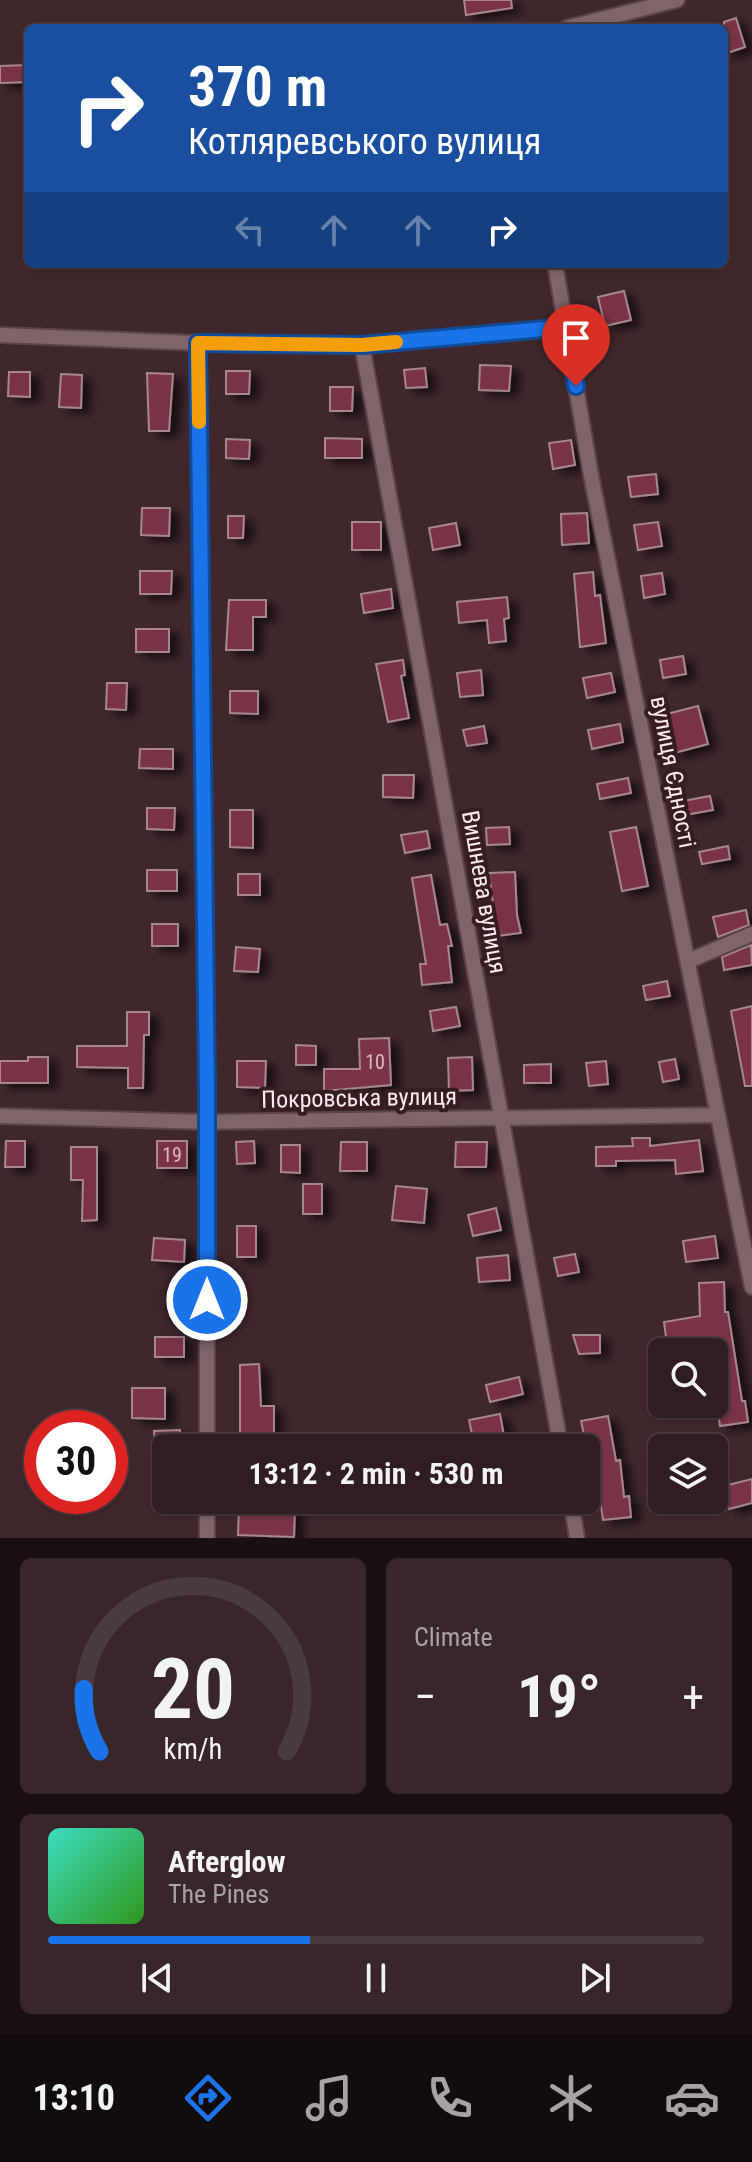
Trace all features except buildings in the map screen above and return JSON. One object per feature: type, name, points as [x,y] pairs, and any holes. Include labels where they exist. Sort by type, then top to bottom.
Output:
[{"type":"street","points":[[582,24],[677,0]]},
{"type":"street","name":"вулиця Єдності","points":[[556,268],[591,475],[752,1287]]},
{"type":"street","points":[[0,335],[198,343],[362,345],[567,327]]},
{"type":"street","points":[[198,343],[207,1122],[207,1434]]},
{"type":"street","name":"Вишнева вулиця","points":[[362,345],[559,1434]]},
{"type":"street","points":[[688,961],[752,934]]},
{"type":"street","name":"Покровська вулиця","points":[[0,1116],[207,1122],[718,1115]]},
{"type":"street","points":[[207,1514],[207,1538]]},
{"type":"street","points":[[573,1514],[577,1538]]},
{"type":"slow traffic","points":[[199,422],[198,343],[362,345],[396,342]]},
{"type":"route","points":[[207,1300],[198,343],[362,345],[567,327],[576,386]]}]
